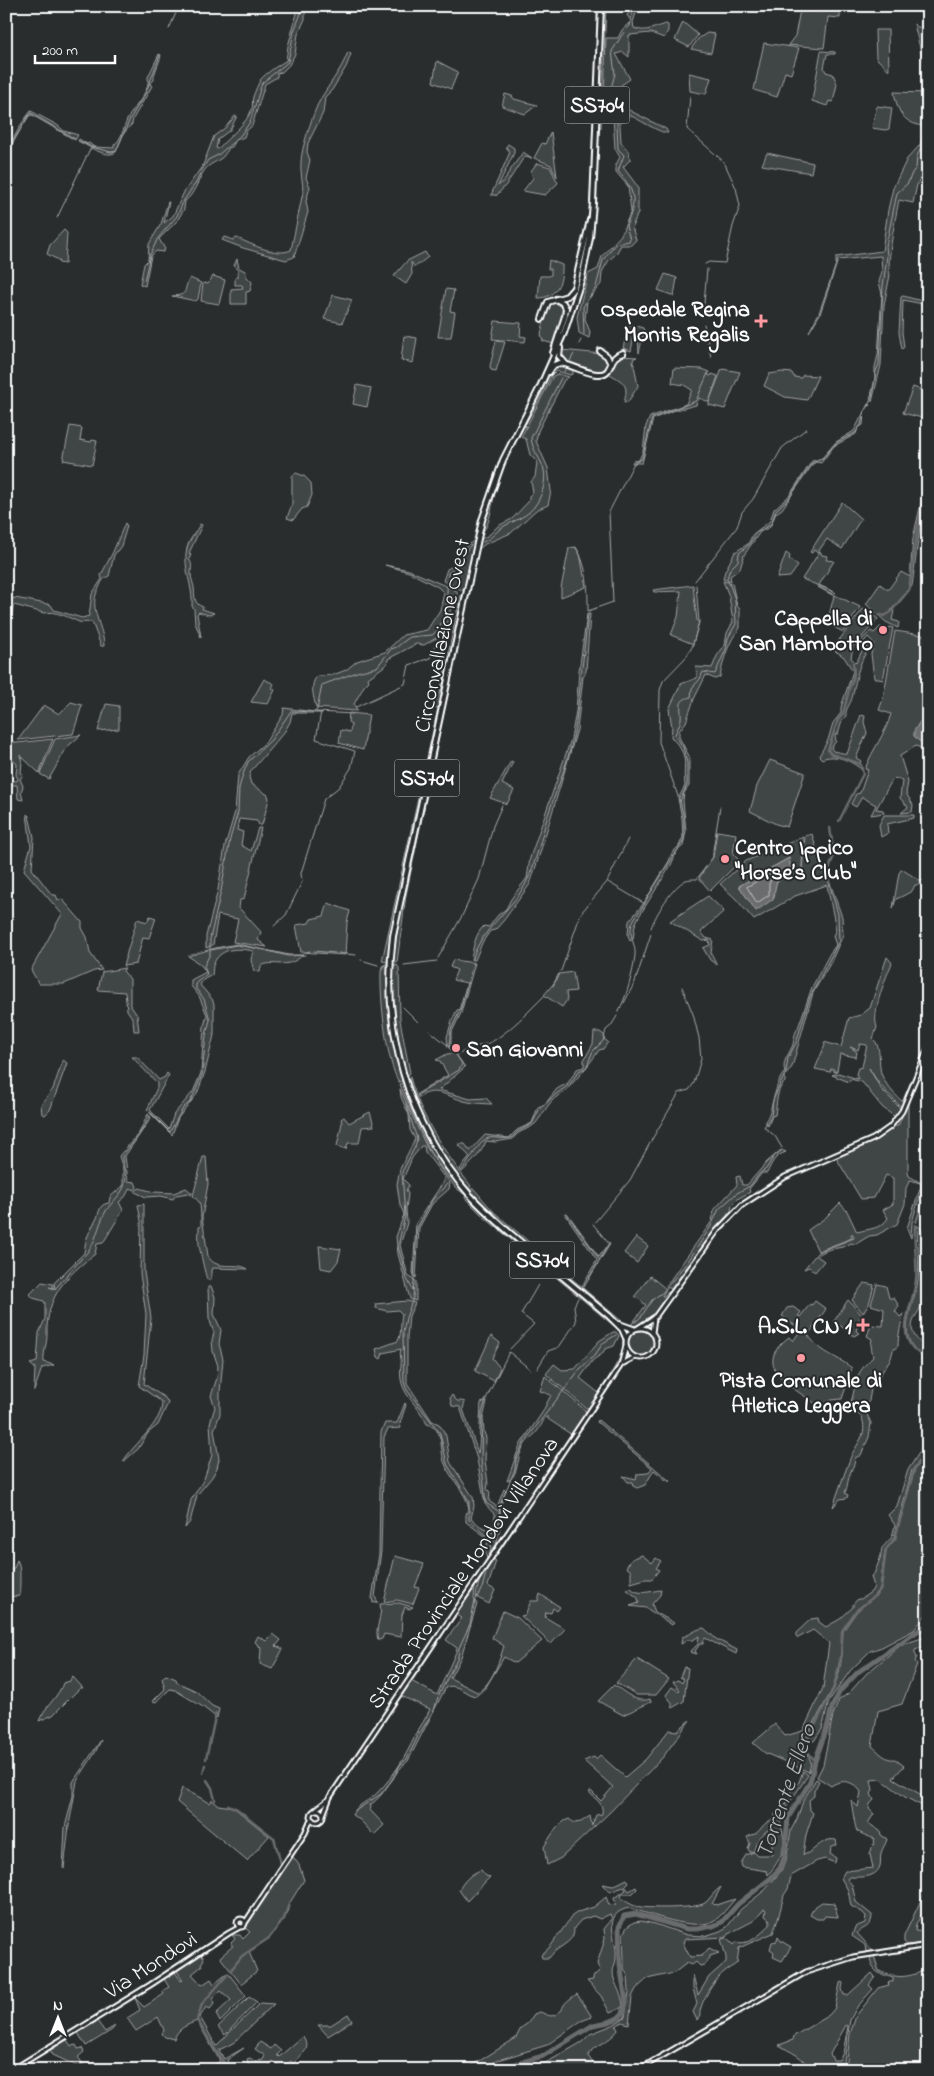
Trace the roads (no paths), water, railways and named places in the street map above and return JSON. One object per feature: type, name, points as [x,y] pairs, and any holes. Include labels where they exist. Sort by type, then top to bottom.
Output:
[{"type":"highway","name":"Circonvallazione Ovest","points":[[601,6],[593,203],[590,238],[582,278],[566,328],[549,368],[492,486],[468,585],[398,913],[390,972],[391,1015],[405,1082],[426,1132],[447,1165],[464,1188],[490,1216],[615,1322]]},
{"type":"highway","points":[[542,319],[546,305],[552,300],[567,296],[574,288],[593,203]]},
{"type":"highway","points":[[549,368],[566,310],[562,302],[552,300]]},
{"type":"highway","points":[[566,328],[558,355],[560,360],[567,364],[599,375],[606,372],[610,364],[611,352]]},
{"type":"highway","points":[[600,351],[611,357],[622,353]]},
{"type":"highway","points":[[539,389],[554,365],[560,363],[567,364]]},
{"type":"highway","name":"SS704","points":[[615,1322],[636,1329]]},
{"type":"highway","name":"SS704","points":[[615,1322],[626,1338]]},
{"type":"main road","points":[[636,1329],[646,1328],[652,1334],[656,1343],[653,1352],[643,1358],[635,1357],[630,1353],[626,1346],[626,1338],[636,1329],[655,1316],[717,1231],[734,1211],[749,1199],[785,1177],[873,1139],[890,1127],[902,1111],[928,1048]]},
{"type":"main road","points":[[652,1334],[655,1316]]},
{"type":"main road","name":"Strada Provinciale Mondovì Villanova","points":[[323,1815],[330,1797],[621,1365],[626,1346]]},
{"type":"main road","name":"Strada Provinciale Mondovì Villanova","points":[[621,1365],[635,1357]]},
{"type":"main road","name":"Strada Provinciale Mondovì Villanova","points":[[315,1810],[330,1797]]},
{"type":"main road","points":[[240,1927],[237,1923],[239,1920],[244,1921],[251,1912],[306,1833],[311,1814],[315,1810],[320,1811],[323,1815],[322,1820],[306,1833]]},
{"type":"main road","points":[[311,1819],[318,1823]]},
{"type":"main road","name":"Via Mondovì","points":[[12,2070],[150,1985],[229,1933],[244,1926],[244,1921]]},
{"type":"main road","name":"Via Mondovì","points":[[229,1933],[237,1923]]},
{"type":"main road","points":[[638,2070],[783,1984],[811,1970],[853,1957],[928,1946]]},
{"type":"water","points":[[928,709],[928,743],[920,742],[914,736],[914,731]]},
{"type":"water","points":[[789,858],[791,868],[777,880],[773,899],[756,911],[739,886]]},
{"type":"waterway","points":[[169,29],[179,6]]},
{"type":"waterway","points":[[144,281],[150,255],[158,238],[177,216],[184,200],[208,160],[218,155],[240,136],[250,122],[262,83],[288,62],[294,31],[304,6]]},
{"type":"waterway","points":[[584,334],[583,307],[596,287],[603,260],[615,244],[629,241],[630,239],[626,226],[632,210],[633,197],[624,178],[618,171],[624,155],[618,149],[617,123],[609,95],[615,74],[612,51],[622,34],[630,26],[635,6]]},
{"type":"waterway","points":[[690,6],[690,12]]},
{"type":"waterway","points":[[57,218],[92,147],[111,152],[116,151],[130,119],[146,92],[160,55]]},
{"type":"waterway","points":[[690,96],[687,129],[724,162],[736,188],[740,206],[733,226],[725,263],[709,262],[705,264]]},
{"type":"waterway","points":[[6,143],[13,141],[31,113],[75,139]]},
{"type":"waterway","points":[[618,1012],[627,992],[634,961],[632,924],[684,840],[684,819],[680,801],[687,785],[687,763],[683,747],[675,735],[681,719],[682,702],[686,698],[691,697],[692,688],[703,672],[715,674],[726,649],[728,638],[736,624],[735,599],[727,578],[730,569],[738,561],[739,553],[749,545],[756,533],[771,524],[776,510],[789,498],[812,463],[822,459],[836,443],[855,433],[861,425],[864,412],[872,398],[876,371],[879,364],[883,286],[887,256],[886,246],[897,193],[908,183],[916,168],[917,156],[928,135]]},
{"type":"waterway","points":[[79,141],[92,147]]},
{"type":"waterway","points":[[703,315],[707,269]]},
{"type":"waterway","points":[[704,324],[711,357]]},
{"type":"waterway","points":[[579,344],[581,340]]},
{"type":"waterway","points":[[570,361],[574,354]]},
{"type":"waterway","points":[[564,372],[566,368]]},
{"type":"waterway","points":[[576,547],[585,570],[588,611],[613,602],[609,512],[634,463],[642,459],[652,418],[696,401],[708,373]]},
{"type":"waterway","points":[[483,542],[491,538],[501,528],[528,513],[533,509],[540,497],[545,477],[544,470],[533,448],[531,438],[561,378]]},
{"type":"waterway","points":[[695,581],[737,527],[742,512],[753,499],[782,448],[806,429]]},
{"type":"waterway","points":[[881,615],[884,616],[890,613],[909,590],[924,494],[928,450]]},
{"type":"waterway","points":[[151,1113],[170,1132],[183,1108],[190,1102],[202,1075],[206,1035],[210,1020],[204,999],[196,989],[196,985],[207,974],[204,966],[210,954],[210,939],[230,839],[238,812],[239,788],[248,762],[271,740],[291,711],[314,712],[317,710],[322,685],[377,667],[391,649],[397,647],[410,637],[432,635],[437,631],[446,611],[448,573],[462,562],[465,552],[471,545]]},
{"type":"waterway","points":[[680,802],[659,742],[660,690],[663,681],[686,657],[692,647],[699,622],[696,585]]},
{"type":"waterway","points":[[6,589],[7,597],[11,602],[6,621]]},
{"type":"waterway","points":[[576,722],[588,615]]},
{"type":"waterway","points":[[356,707],[405,684],[409,665],[430,658],[437,640]]},
{"type":"waterway","points":[[839,821],[863,774],[861,765],[831,754],[828,750],[838,720],[843,714],[853,681],[853,663]]},
{"type":"waterway","points":[[317,712],[353,714]]},
{"type":"waterway","points":[[274,926],[286,915],[302,882],[301,873],[324,799],[339,787],[351,768],[355,751],[316,739],[321,712]]},
{"type":"waterway","points":[[473,959],[481,940],[519,894],[529,877],[568,758],[576,723]]},
{"type":"waterway","points":[[438,958],[462,916],[479,879],[493,826],[502,805]]},
{"type":"waterway","points":[[713,850],[720,807]]},
{"type":"waterway","points":[[829,883],[828,872],[834,855],[830,828]]},
{"type":"waterway","points":[[561,971],[581,913],[607,882],[628,839]]},
{"type":"waterway","points":[[651,928],[675,888],[686,880],[697,879],[713,857],[713,852]]},
{"type":"waterway","points":[[608,882],[645,904]]},
{"type":"waterway","points":[[782,1148],[775,1136],[764,1127],[771,1116],[773,1100],[786,1072],[788,1058],[796,1043],[810,997],[839,941],[838,914],[829,883]]},
{"type":"waterway","points":[[624,1003],[635,982],[651,934]]},
{"type":"waterway","points":[[211,950],[237,945],[265,950]]},
{"type":"waterway","points":[[268,951],[288,956],[305,955]]},
{"type":"waterway","points":[[306,952],[310,951]]},
{"type":"waterway","points":[[314,951],[335,953]]},
{"type":"waterway","points":[[338,953],[356,955]]},
{"type":"waterway","points":[[361,960],[378,965]]},
{"type":"waterway","points":[[404,965],[437,961]]},
{"type":"waterway","points":[[453,1051],[449,1045],[451,1030],[461,1008],[473,963]]},
{"type":"waterway","points":[[383,970],[385,965],[397,965]]},
{"type":"waterway","points":[[553,986],[559,974]]},
{"type":"waterway","points":[[651,1141],[679,1093],[689,1090],[694,1083],[701,1059],[699,1038],[693,1014],[682,987]]},
{"type":"waterway","points":[[460,1054],[467,1049],[493,1041],[520,1020],[544,996]]},
{"type":"waterway","points":[[403,1007],[418,1022]]},
{"type":"waterway","points":[[462,1170],[485,1140],[489,1138],[513,1137],[517,1132],[532,1124],[539,1110],[570,1084],[579,1071],[586,1068],[593,1051],[603,1041],[606,1030],[617,1016]]},
{"type":"waterway","points":[[430,1031],[450,1047]]},
{"type":"waterway","points":[[419,1094],[459,1070],[462,1064],[455,1053]]},
{"type":"waterway","points":[[406,1103],[417,1139],[402,1172],[405,1216],[398,1246],[407,1279],[413,1290]]},
{"type":"waterway","points":[[84,1256],[92,1246],[106,1211],[124,1187],[125,1176],[122,1156],[139,1135],[150,1116]]},
{"type":"waterway","points":[[595,1222],[630,1180],[650,1143]]},
{"type":"waterway","points":[[635,1322],[641,1317],[652,1300],[663,1292],[689,1260],[711,1226],[719,1209],[737,1193],[750,1186],[760,1173],[766,1169],[774,1156],[781,1151]]},
{"type":"waterway","points":[[447,1184],[433,1199],[417,1228],[413,1298],[403,1332],[404,1382],[407,1390],[440,1433],[447,1464],[469,1501],[469,1520],[492,1540],[490,1556]]},
{"type":"waterway","points":[[916,1222],[928,1186]]},
{"type":"waterway","points":[[567,1214],[599,1259]]},
{"type":"waterway","points":[[584,1286],[609,1244],[593,1224]]},
{"type":"waterway","points":[[915,1225],[916,1280],[908,1313],[906,1334],[909,1343],[916,1351],[928,1359]]},
{"type":"waterway","points":[[55,1289],[82,1258]]},
{"type":"waterway","points":[[510,1349],[534,1324],[521,1314],[538,1285]]},
{"type":"waterway","points":[[537,1369],[548,1351],[559,1347],[576,1322],[574,1306],[578,1298]]},
{"type":"waterway","points":[[493,1543],[497,1535],[500,1505],[515,1469],[516,1459],[525,1441],[580,1369],[595,1355],[603,1343],[616,1335]]},
{"type":"waterway","points":[[498,1511],[486,1503],[481,1460],[482,1413],[486,1399],[509,1352],[531,1370]]},
{"type":"waterway","points":[[901,1517],[914,1469],[928,1452]]},
{"type":"waterway","points":[[815,1761],[808,1752],[806,1743],[834,1688],[841,1657],[842,1631],[856,1611],[877,1594],[881,1588],[886,1549],[895,1539],[900,1519]]},
{"type":"waterway","points":[[439,1695],[458,1657],[459,1648],[470,1624],[475,1601],[482,1588],[489,1562]]},
{"type":"waterway","name":"Torrente Ellero","points":[[495,2070],[543,2056],[593,2025],[609,2022],[618,2018],[623,2013],[626,2002],[620,1964],[619,1927],[624,1916],[636,1914],[687,1929],[713,1926],[722,1922],[738,1904],[771,1878],[780,1868],[784,1858],[788,1818],[810,1782],[832,1707],[840,1691],[858,1672],[928,1624]]},
{"type":"waterway","points":[[355,1811],[381,1794],[393,1779],[400,1765],[407,1759],[434,1710],[438,1697]]},
{"type":"waterway","points":[[206,1759],[216,1713]]},
{"type":"waterway","points":[[203,1773],[205,1765]]},
{"type":"waterway","points":[[207,1780],[212,1788],[215,1800]]},
{"type":"waterway","points":[[228,1805],[237,1809],[274,1838],[281,1864]]},
{"type":"waterway","points":[[231,1970],[242,1956],[269,1938],[284,1919],[289,1904]]},
{"type":"waterway","points":[[223,2067],[223,2062],[197,2020],[202,2004],[228,1974]]},
{"type":"place","name":"Ospedale Regina Montis Regalis","points":[[761,321]]},
{"type":"place","name":"Cappella di San Mambotto","points":[[883,630]]},
{"type":"place","name":"Centro Ippico \"Horse’s Club\"","points":[[725,859]]},
{"type":"place","name":"San Giovanni","points":[[456,1048]]},
{"type":"place","name":"A.S.L. CN 1","points":[[863,1325]]},
{"type":"place","name":"Pista Comunale di Atletica Leggera","points":[[801,1358]]}]
